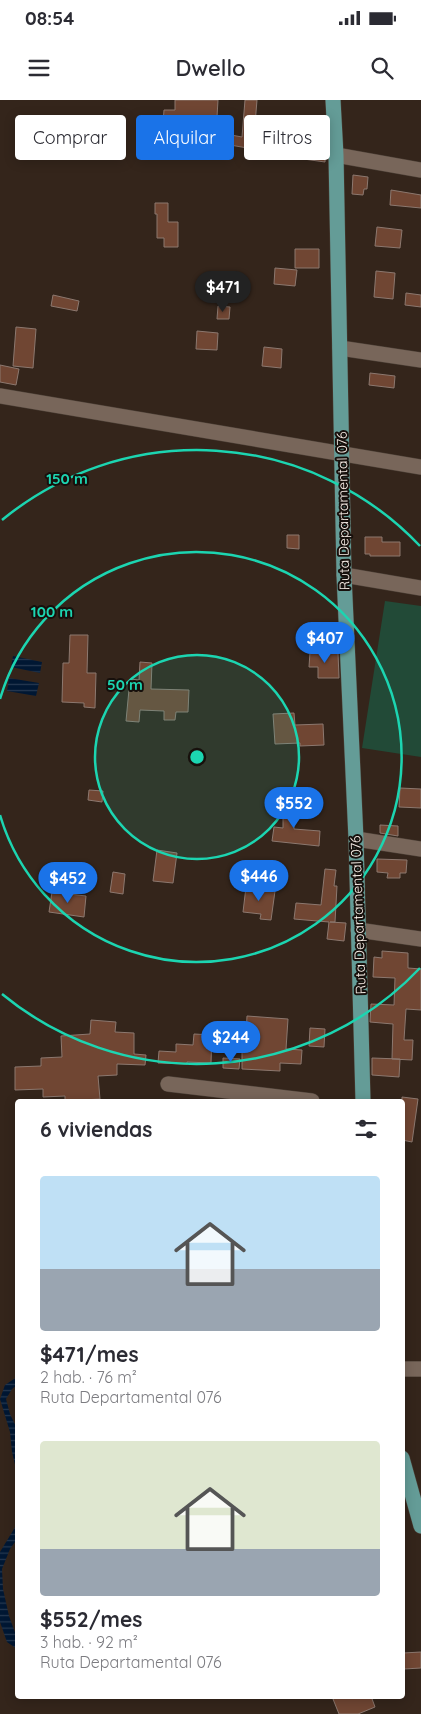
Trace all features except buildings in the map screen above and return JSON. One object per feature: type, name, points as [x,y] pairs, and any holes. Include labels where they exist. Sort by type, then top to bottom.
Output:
[{"type":"main road","name":"Ruta Departamental 076","points":[[333,100],[336,155],[344,575],[356,839],[363,1099]]},
{"type":"main road","points":[[405,1469],[421,1526]]},
{"type":"street","points":[[336,155],[421,170]]},
{"type":"street","points":[[340,348],[421,360]]},
{"type":"street","points":[[0,396],[421,467]]},
{"type":"street","points":[[344,575],[421,588]]},
{"type":"street","points":[[356,839],[421,849]]},
{"type":"street","points":[[358,930],[421,939]]},
{"type":"street","points":[[168,1084],[295,1099]]},
{"type":"street","points":[[405,1369],[421,1369]]},
{"type":"green space","points":[[385,601],[421,606],[421,757],[362,748]]},
{"type":"water","points":[[13,656],[42,662],[40,673],[11,667]]},
{"type":"water","points":[[9,678],[39,683],[36,696],[7,691]]},
{"type":"water","points":[[15,1378],[15,1387],[6,1399],[15,1425],[15,1465],[10,1432],[0,1399],[5,1385]]},
{"type":"water","points":[[15,1527],[15,1542],[2,1569],[3,1589],[15,1632],[15,1648],[7,1642],[0,1622],[0,1552]]}]
